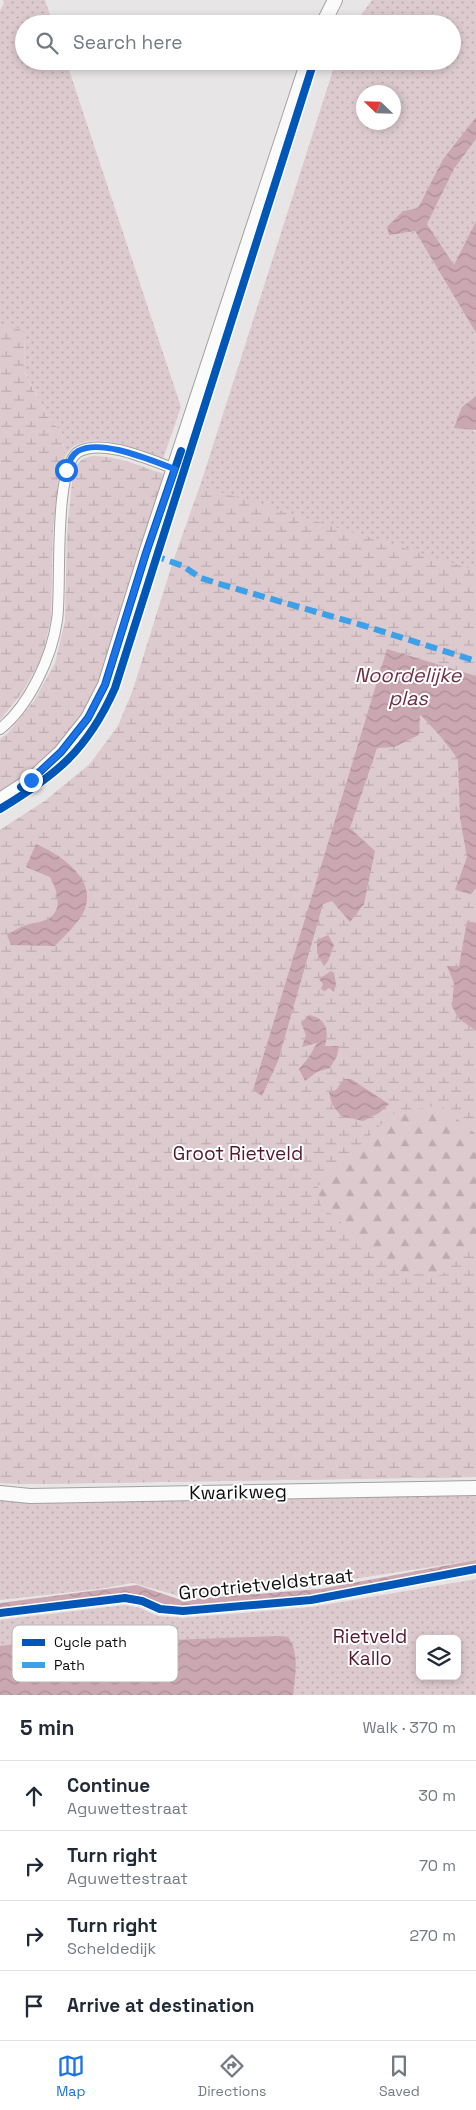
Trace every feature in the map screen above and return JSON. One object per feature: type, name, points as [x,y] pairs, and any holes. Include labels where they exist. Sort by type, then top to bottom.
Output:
[{"type":"street","points":[[328,15],[335,0]]},
{"type":"street","points":[[0,800],[31,780],[61,752],[92,710],[105,685],[146,553],[305,70]]},
{"type":"street","points":[[0,729],[28,697],[48,660],[57,620],[59,532],[64,483],[70,459],[79,451],[105,448],[175,469]]},
{"type":"street","name":"Kwarikweg","points":[[0,1493],[30,1496],[476,1488]]},
{"type":"green space","points":[[3,0],[45,0],[50,15],[15,15],[15,70],[69,70],[181,407],[163,459],[131,447],[97,440],[76,445],[65,456],[62,433],[48,417],[24,371],[25,334],[0,324],[0,11],[4,3]]},
{"type":"green space","name":"Groot Rietveld","points":[[372,0],[476,0],[476,117],[443,159],[418,208],[403,211],[476,333],[476,396],[462,407],[474,432],[476,430],[476,1477],[0,1483],[0,830],[45,801],[90,764],[118,726],[133,690],[173,562],[200,486],[333,70],[461,70],[461,15],[361,15]]},
{"type":"green space","points":[[476,139],[476,221],[454,266],[427,224],[454,169]]},
{"type":"green space","points":[[0,324],[13,324],[25,334],[24,372],[48,417],[62,433],[65,456],[58,482],[53,531],[51,619],[42,658],[22,693],[0,720]]},
{"type":"green space","points":[[93,456],[122,460],[167,475],[100,683],[80,717],[58,745],[32,770],[0,793],[0,739],[8,733],[34,701],[55,663],[65,621],[67,532],[73,472],[81,461]]},
{"type":"green space","name":"Groot Rietveld","points":[[200,486],[476,570],[476,676],[387,649],[263,1096],[278,1061],[323,904],[332,901],[350,828],[378,748],[394,747],[420,713],[458,759],[460,818],[467,857],[456,890],[471,894],[476,888],[476,923],[467,921],[458,966],[447,966],[454,983],[452,1006],[458,1018],[476,1031],[476,1134],[439,1105],[392,1114],[318,1186],[320,1204],[398,1273],[442,1275],[473,1241],[476,1241],[476,1477],[0,1483],[0,830],[45,801],[90,764],[118,726],[133,690],[173,562]],"holes":[[[56,852],[67,863],[55,946],[11,945],[21,926],[42,920],[55,912],[58,906],[58,899],[56,889],[50,877]],[[317,953],[331,953],[324,966]],[[334,977],[336,984],[334,992],[329,988],[321,988],[322,981]],[[306,1035],[325,1046],[338,1047],[330,1068],[317,1072],[305,1081],[299,1069],[309,1057],[317,1042],[302,1047]],[[351,1079],[389,1104],[363,1121],[341,1116],[329,1092],[336,1090]]]},
{"type":"green space","points":[[439,1104],[476,1134],[476,1241],[442,1275],[398,1273],[320,1204],[318,1186],[392,1114]]},
{"type":"green space","points":[[476,1493],[476,1560],[340,1581],[179,1596],[133,1583],[99,1589],[0,1600],[0,1499]]},
{"type":"green space","name":"Rietveld Kallo","points":[[476,1579],[476,1695],[0,1695],[0,1620],[125,1605],[140,1608],[158,1616],[183,1618],[312,1607]]},
{"type":"water","points":[[476,117],[476,139],[454,169],[427,224],[454,265],[476,221],[476,333],[415,231],[389,235],[387,227],[403,211],[418,208],[443,159]]},
{"type":"water","points":[[476,396],[476,430],[454,428],[462,407]]},
{"type":"water","name":"Noordelijke plas","points":[[387,649],[476,676],[476,888],[471,894],[455,890],[467,857],[460,818],[458,759],[420,714],[419,735],[394,747],[377,748],[350,828],[375,851],[364,904],[350,922],[332,901],[323,904],[278,1061],[262,1096],[253,1090]]},
{"type":"water","points":[[36,844],[65,861],[81,877],[86,887],[85,909],[76,924],[55,946],[11,945],[7,935],[24,926],[48,919],[53,915],[58,905],[57,894],[50,877],[26,867]]},
{"type":"water","points":[[467,921],[476,923],[476,1031],[458,1018],[452,1006],[454,983],[447,966],[459,966]]},
{"type":"water","points":[[328,935],[334,945],[324,966],[317,953],[317,940]]},
{"type":"water","points":[[331,971],[334,973],[336,984],[334,992],[329,988],[325,991],[321,989],[323,984],[319,979]]},
{"type":"water","points":[[309,1015],[323,1022],[327,1035],[325,1046],[339,1046],[337,1056],[330,1068],[317,1072],[305,1081],[299,1069],[317,1043],[302,1047],[306,1035],[301,1023]]},
{"type":"water","points":[[344,1079],[351,1079],[389,1104],[379,1113],[363,1121],[341,1116],[332,1104],[329,1092],[336,1090]]},
{"type":"water","points":[[476,1560],[476,1566],[319,1596],[201,1606],[174,1606],[162,1604],[141,1595],[129,1594],[0,1609],[0,1603],[137,1585],[181,1600],[320,1589]]},
{"type":"water","points":[[288,1637],[292,1644],[295,1658],[293,1695],[0,1695],[0,1646],[12,1645],[12,1682],[178,1682],[178,1640]]},
{"type":"marked path","points":[[153,555],[183,566],[201,578],[476,661]]},
{"type":"cycle path","points":[[0,809],[38,785],[68,759],[93,729],[115,688],[311,70]]},
{"type":"cycle path","points":[[21,787],[61,752],[88,718],[105,685],[146,553],[181,451]]},
{"type":"cycle path","name":"Grootrietveldstraat","points":[[0,1613],[125,1598],[142,1601],[160,1609],[183,1611],[311,1600],[476,1569]]},
{"type":"route","points":[[31,780],[61,752],[88,718],[105,685],[146,553],[175,469],[126,453],[105,448],[92,448],[79,451],[70,459],[66,470]]}]
